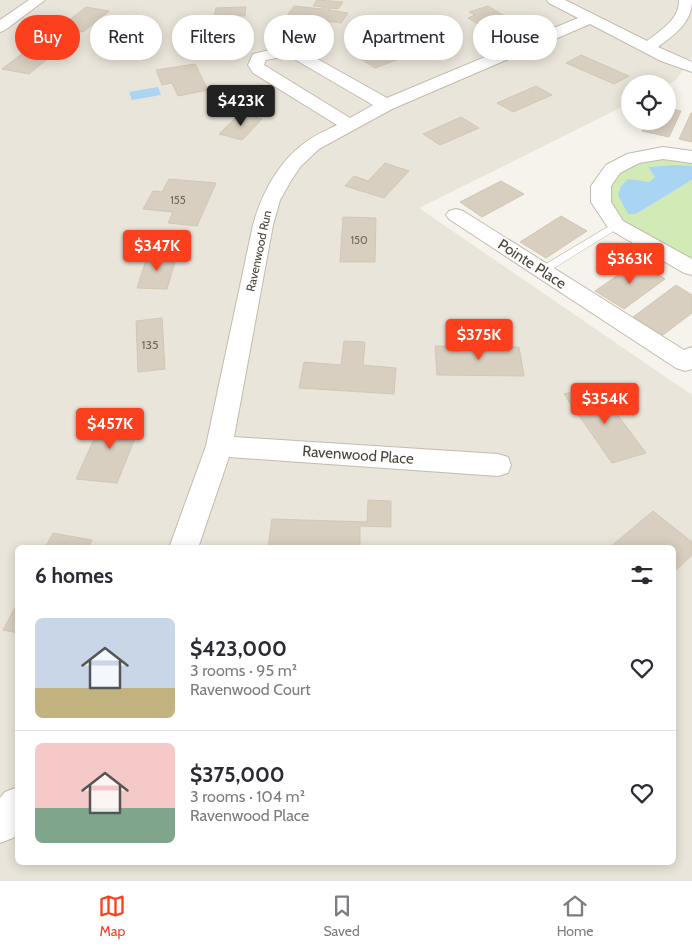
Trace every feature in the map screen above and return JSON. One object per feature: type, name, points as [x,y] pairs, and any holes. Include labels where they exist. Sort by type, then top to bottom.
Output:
[{"type":"street","points":[[0,27],[38,0]]},
{"type":"street","points":[[554,0],[648,48],[692,67]]},
{"type":"street","points":[[648,48],[684,19],[688,4],[686,0]]},
{"type":"street","name":"Ravenwood Run","points":[[184,545],[219,446],[263,225],[270,200],[294,162],[313,145],[348,124],[386,105],[589,19]]},
{"type":"street","points":[[348,124],[259,70],[256,65],[259,57],[282,52],[299,55],[386,105]]},
{"type":"street","points":[[692,157],[663,153],[634,158],[613,169],[601,186],[601,202],[616,225],[692,268]]},
{"type":"street","name":"Pointe Place","points":[[456,215],[688,359]]},
{"type":"street","name":"Ravenwood Place","points":[[219,446],[498,465]]},
{"type":"street","points":[[0,825],[15,808]]},
{"type":"lane","points":[[542,270],[616,225]]},
{"type":"shaded area","points":[[0,0],[692,0],[692,57],[676,80],[676,75],[621,75],[621,107],[419,208],[692,395],[692,880],[0,880]]},
{"type":"green space","points":[[663,158],[692,161],[692,166],[648,167],[655,177],[649,182],[637,182],[636,214],[692,180],[692,264],[622,222],[608,203],[609,182],[616,173],[639,162]]},
{"type":"water","points":[[158,87],[161,95],[132,100],[129,92]]},
{"type":"water","points":[[692,166],[692,180],[636,214],[628,214],[618,195],[621,186],[628,179],[649,182],[655,177],[648,167]]},
{"type":"building","points":[[317,0],[343,2],[338,9],[330,8],[329,10],[348,13],[344,15],[341,23],[334,22],[334,15],[288,15],[294,6],[321,9],[323,7],[313,6]]},
{"type":"building","points":[[488,6],[503,15],[475,15],[469,12]]},
{"type":"building","points":[[86,7],[109,11],[104,15],[90,15],[90,26],[83,32],[80,32],[80,15],[76,15]]},
{"type":"building","points":[[246,7],[245,15],[215,15],[216,8]]},
{"type":"building","points":[[581,55],[627,75],[621,75],[621,80],[614,84],[566,63]]},
{"type":"building","points":[[15,59],[46,60],[29,74],[2,69]]},
{"type":"building","points":[[363,60],[396,60],[375,68]]},
{"type":"building","points":[[195,64],[208,90],[178,96],[172,83],[162,85],[156,70]]},
{"type":"building","points":[[536,86],[552,95],[513,112],[497,103]]},
{"type":"building","points":[[676,110],[681,111],[676,122]]},
{"type":"building","points":[[240,113],[262,119],[242,140],[219,134]]},
{"type":"building","points":[[692,113],[692,142],[679,139]]},
{"type":"building","points":[[461,117],[479,128],[440,145],[423,134]]},
{"type":"building","points":[[642,130],[672,130],[669,137]]},
{"type":"building","points":[[385,163],[409,171],[384,198],[345,186],[354,176],[368,181]]},
{"type":"building","points":[[169,179],[216,183],[197,226],[168,223],[173,212],[143,209],[153,191],[162,192]]},
{"type":"building","points":[[501,181],[524,194],[482,217],[460,202]]},
{"type":"building","points":[[561,216],[587,231],[546,258],[520,242]]},
{"type":"building","points":[[343,217],[376,218],[375,262],[340,262]]},
{"type":"building","points":[[148,254],[177,255],[167,289],[137,288]]},
{"type":"building","points":[[637,262],[665,279],[624,309],[595,291]]},
{"type":"building","points":[[676,285],[692,295],[692,313],[663,335],[633,317]]},
{"type":"building","points":[[162,318],[165,369],[138,372],[136,321]]},
{"type":"building","points":[[344,341],[365,342],[363,365],[396,368],[394,394],[299,388],[304,362],[341,365]]},
{"type":"building","points":[[435,346],[519,347],[524,376],[437,375]]},
{"type":"building","points":[[596,386],[646,453],[612,463],[564,394]]},
{"type":"building","points":[[104,417],[142,421],[117,483],[76,479]]},
{"type":"building","points":[[368,500],[391,501],[391,527],[360,526],[360,545],[268,545],[272,519],[367,522]]},
{"type":"building","points":[[653,511],[692,542],[692,555],[676,570],[676,545],[613,545]]},
{"type":"building","points":[[53,533],[92,540],[90,545],[47,545]]},
{"type":"building","points":[[15,608],[15,632],[3,630]]}]
